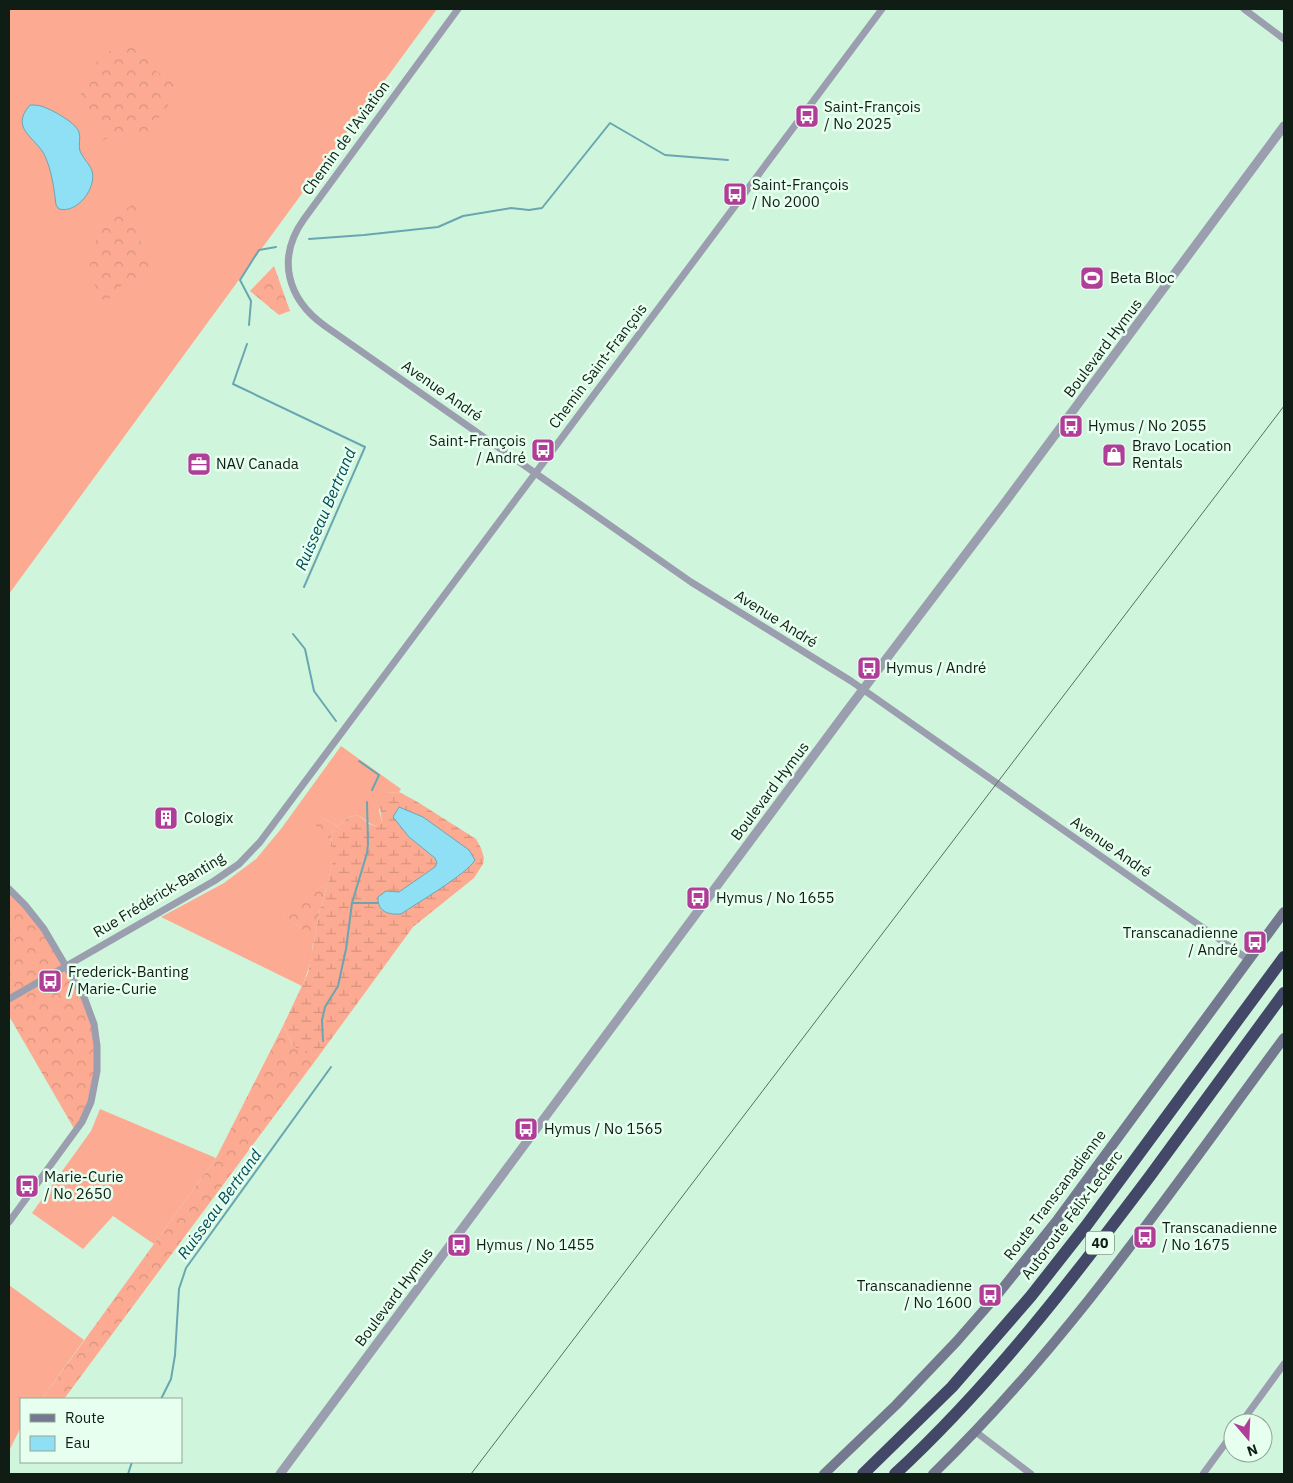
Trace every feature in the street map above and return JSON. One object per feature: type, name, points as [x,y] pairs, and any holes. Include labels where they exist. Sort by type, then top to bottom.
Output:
[{"type":"highway","name":"Autoroute Félix-Leclerc","points":[[864,1474],[952,1387],[990,1346],[1031,1296],[1091,1219],[1284,957]]},
{"type":"highway","name":"40","points":[[895,1474],[980,1387],[1044,1314],[1093,1252],[1284,993]]},
{"type":"main road","name":"Route Transcanadienne","points":[[824,1474],[896,1406],[998,1294],[1058,1218],[1284,912]]},
{"type":"main road","points":[[933,1474],[976,1432],[1026,1377],[1084,1308],[1284,1038]]},
{"type":"street","name":"Chemin de l'Aviation","points":[[296,294],[290,277],[289,260],[290,246],[298,228],[458,9]]},
{"type":"street","name":"Chemin Saint-François","points":[[336,740],[882,9]]},
{"type":"street","points":[[1244,9],[1284,40]]},
{"type":"street","name":"Boulevard Hymus","points":[[280,1474],[863,690],[1187,259],[1284,126]]},
{"type":"street","name":"Avenue André","points":[[296,294],[306,310],[314,318],[535,473],[698,586],[863,690],[1249,960]]},
{"type":"street","name":"Rue Frédérick-Banting","points":[[9,999],[214,881],[239,864],[260,842],[336,740]]},
{"type":"street","points":[[9,889],[25,905],[44,929],[84,997],[94,1024],[97,1046],[97,1071],[91,1102],[76,1132],[9,1222]]},
{"type":"street","points":[[1248,1413],[1284,1364]]},
{"type":"street","points":[[976,1432],[1031,1474]]},
{"type":"street","points":[[1203,1474],[1223,1447]]},
{"type":"green space","points":[[9,9],[437,9],[9,594]]},
{"type":"green space","points":[[133,40],[137,43],[153,69],[178,86],[179,89],[161,115],[144,134],[136,138],[116,135],[98,141],[96,136],[99,123],[97,114],[95,111],[85,114],[81,113],[81,86],[94,64],[112,49]]},
{"type":"green space","points":[[136,201],[140,203],[140,208],[133,220],[145,252],[149,269],[148,277],[141,284],[125,283],[109,299],[102,299],[88,272],[96,245],[95,232],[97,227],[120,215]]},
{"type":"green space","points":[[274,266],[290,311],[279,315],[250,291]]},
{"type":"green space","points":[[341,746],[401,789],[399,792],[387,793],[379,810],[382,823],[376,826],[358,815],[349,817],[338,826],[322,818],[313,821],[330,841],[332,859],[328,883],[285,910],[283,916],[302,929],[311,939],[312,956],[302,986],[161,917],[224,883],[256,859],[281,829]]},
{"type":"green space","points":[[399,792],[476,839],[484,858],[483,864],[474,878],[413,927],[321,1053],[315,1056],[302,1052],[294,1046],[283,1026],[308,973],[320,909],[332,862],[332,833],[349,817],[358,815],[369,824],[376,826],[382,823],[379,800],[387,793]],"holes":[[[399,807],[423,817],[469,850],[472,864],[401,914],[386,891],[399,892],[435,867],[437,863],[435,858],[409,837],[394,817]]]},
{"type":"green space","points":[[315,818],[322,818],[338,826],[332,833],[331,845],[327,836],[312,822]]},
{"type":"green space","points":[[328,883],[320,909],[313,947],[306,932],[283,917],[284,910]]},
{"type":"green space","points":[[9,889],[25,905],[84,997],[97,1046],[91,1102],[76,1132],[9,1016]]},
{"type":"green space","points":[[283,1026],[292,1044],[315,1056],[321,1053],[65,1398],[43,1398],[216,1158]]},
{"type":"green space","points":[[100,1109],[216,1158],[154,1244],[113,1216],[83,1249],[32,1213],[91,1131]]},
{"type":"green space","points":[[9,1285],[84,1340],[43,1398],[20,1398],[20,1429],[9,1451]]},
{"type":"water","points":[[30,105],[41,106],[56,113],[73,124],[79,132],[80,151],[92,171],[93,178],[89,192],[79,204],[72,208],[66,210],[59,209],[56,205],[51,174],[45,156],[23,127],[24,113]]},
{"type":"water","points":[[399,807],[423,817],[469,850],[475,860],[452,880],[401,914],[397,914],[385,912],[379,906],[378,897],[386,891],[399,892],[435,867],[437,863],[435,858],[409,837],[393,817]]},
{"type":"waterway","name":"Ruisseau Bertrand","points":[[309,239],[438,227],[463,216],[511,208],[529,210],[542,208],[610,123],[665,155],[728,160]]},
{"type":"waterway","name":"Ruisseau Bertrand","points":[[249,325],[251,301],[240,280],[259,250],[276,247]]},
{"type":"waterway","name":"Ruisseau Bertrand","points":[[247,344],[233,384],[365,447],[304,587]]},
{"type":"waterway","name":"Ruisseau Bertrand","points":[[293,634],[305,649],[314,691],[336,721]]},
{"type":"waterway","name":"Ruisseau Bertrand","points":[[359,761],[379,775],[372,790]]},
{"type":"waterway","name":"Ruisseau Bertrand","points":[[323,1041],[322,1020],[325,1007],[338,986],[346,949],[352,903],[367,853],[367,802]]},
{"type":"waterway","points":[[353,903],[378,903]]},
{"type":"waterway","name":"Ruisseau Bertrand","points":[[162,1398],[171,1379],[175,1355],[179,1289],[186,1268],[331,1067]]},
{"type":"waterway","name":"Ruisseau Bertrand","points":[[128,1474],[132,1463]]},
{"type":"tram line","points":[[471,1474],[1284,406]]},
{"type":"place","name":"Saint-François / No 2025","points":[[807,116]]},
{"type":"place","name":"Saint-François / No 2000","points":[[735,194]]},
{"type":"place","name":"Beta Bloc","points":[[1092,278]]},
{"type":"place","name":"Hymus / No 2055","points":[[1071,426]]},
{"type":"place","name":"Saint-François / André","points":[[543,450]]},
{"type":"place","name":"Bravo Location Rentals","points":[[1114,455]]},
{"type":"place","name":"NAV Canada","points":[[199,464]]},
{"type":"place","name":"Hymus / André","points":[[869,668]]},
{"type":"place","name":"Cologix","points":[[166,818]]},
{"type":"place","name":"Hymus / No 1655","points":[[698,898]]},
{"type":"place","name":"Transcanadienne / André","points":[[1255,942]]},
{"type":"place","name":"Frederick-Banting / Marie-Curie","points":[[50,981]]},
{"type":"place","name":"Hymus / No 1565","points":[[526,1129]]},
{"type":"place","name":"Marie-Curie / No 2650","points":[[27,1186]]},
{"type":"place","name":"Transcanadienne / No 1675","points":[[1145,1237]]},
{"type":"place","name":"Hymus / No 1455","points":[[459,1245]]},
{"type":"place","name":"Transcanadienne / No 1600","points":[[990,1295]]}]
